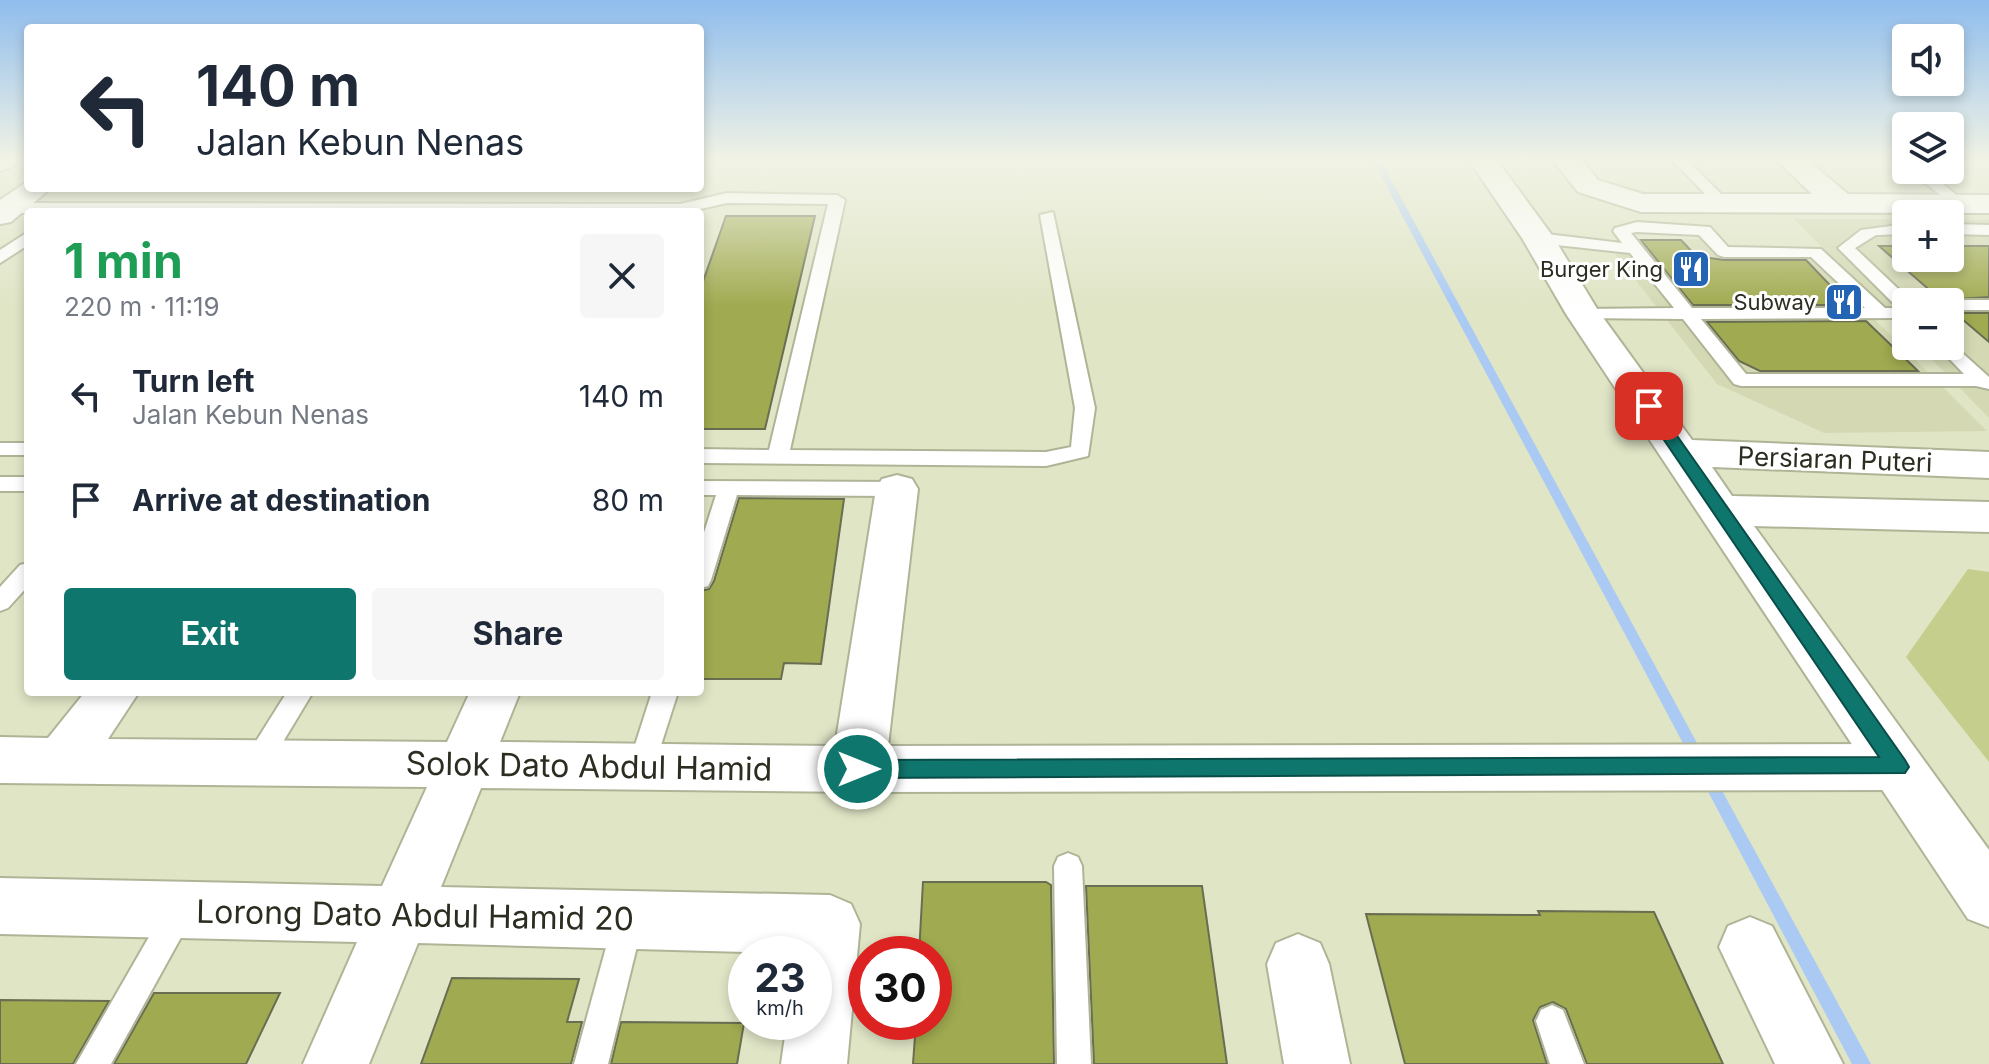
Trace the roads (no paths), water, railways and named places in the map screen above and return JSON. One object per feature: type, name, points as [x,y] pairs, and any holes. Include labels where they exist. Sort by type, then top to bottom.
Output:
[{"type":"street","points":[[1517,209],[1583,314],[1989,899]]},
{"type":"street","points":[[1914,209],[1966,212]]},
{"type":"street","name":"Persiaran Puteri","points":[[1682,453],[1989,465]]},
{"type":"street","points":[[858,769],[897,489]]},
{"type":"street","name":"Persiaran Puteri","points":[[1721,510],[1989,517]]},
{"type":"street","points":[[62,760],[111,696]]},
{"type":"street","points":[[336,1064],[493,696]]},
{"type":"street","name":"Solok Dato Abdul Hamid","points":[[0,760],[858,769],[1898,767]]},
{"type":"street","name":"Lorong Dato Abdul Hamid 20","points":[[0,906],[830,924],[814,1064]]},
{"type":"street","points":[[1750,947],[1810,1064]]},
{"type":"street","points":[[1298,964],[1317,1064]]},
{"type":"lane","points":[[778,457],[835,209]]},
{"type":"lane","points":[[1966,212],[1989,230]]},
{"type":"lane","points":[[704,456],[1046,459],[1081,451],[1085,408],[1048,215]]},
{"type":"lane","points":[[1880,313],[1815,252],[1724,252],[1704,230],[1637,227],[1621,231],[1741,380],[1985,384]]},
{"type":"lane","points":[[1892,229],[1876,228],[1854,239],[1846,248],[1892,292]]},
{"type":"lane","points":[[1538,238],[1636,249]]},
{"type":"lane","points":[[0,258],[24,240]]},
{"type":"lane","points":[[1964,305],[1989,305]]},
{"type":"lane","points":[[1583,314],[1892,313]]},
{"type":"lane","points":[[1960,360],[1985,384]]},
{"type":"lane","points":[[0,449],[24,449]]},
{"type":"lane","points":[[0,484],[24,484]]},
{"type":"lane","points":[[704,488],[897,489]]},
{"type":"lane","points":[[704,567],[729,488]]},
{"type":"lane","points":[[0,602],[24,575]]},
{"type":"lane","points":[[257,762],[298,696]]},
{"type":"lane","points":[[641,767],[664,696]]},
{"type":"lane","points":[[1068,866],[1074,1064]]},
{"type":"lane","points":[[93,1064],[182,909]]},
{"type":"lane","points":[[591,1064],[629,920]]},
{"type":"lane","points":[[1552,1021],[1567,1064]]},
{"type":"waterway","points":[[1403,209],[1698,758]]},
{"type":"waterway","points":[[1708,778],[1862,1064]]},
{"type":"place","name":"Burger King","points":[[1691,269]]},
{"type":"place","name":"Subway","points":[[1844,302]]}]
